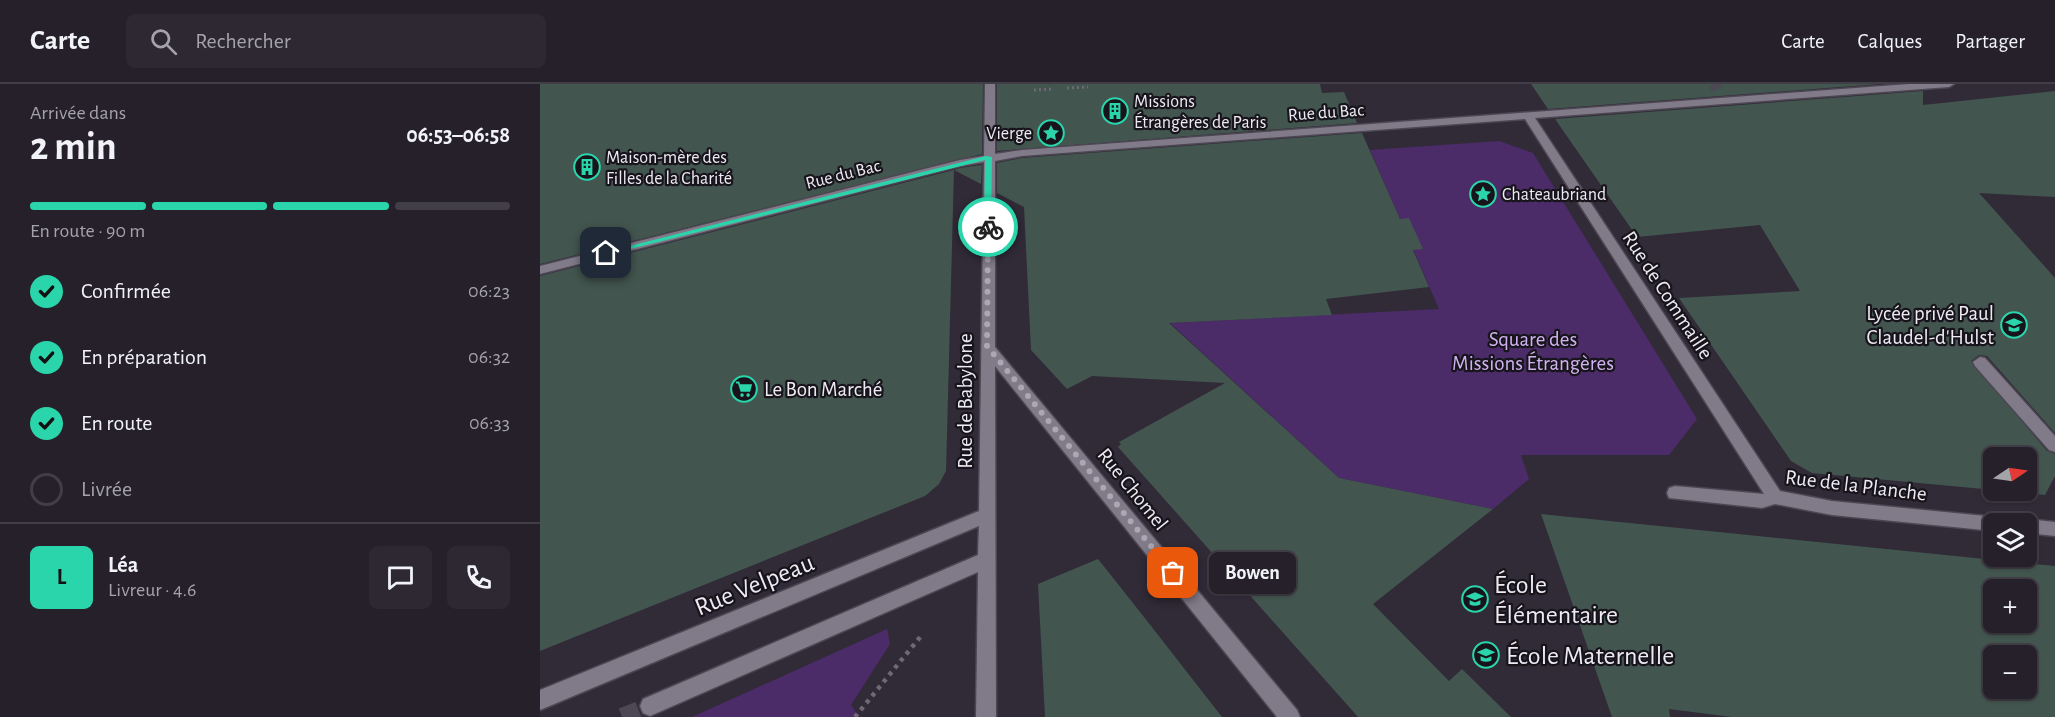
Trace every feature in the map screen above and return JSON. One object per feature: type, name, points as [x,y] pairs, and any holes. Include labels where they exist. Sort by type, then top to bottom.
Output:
[{"type":"street","name":"Rue de Babylone","points":[[986,717],[990,84]]},
{"type":"street","name":"Rue du Bac","points":[[540,270],[989,157],[1527,114],[1949,84]]},
{"type":"street","points":[[1718,89],[1726,99]]},
{"type":"street","name":"Rue de Commaille","points":[[1527,114],[1775,496]]},
{"type":"street","name":"Rue Chomel","points":[[987,346],[1290,717]]},
{"type":"street","points":[[1980,362],[2055,446]]},
{"type":"street","name":"Rue de la Planche","points":[[1675,493],[1762,501],[1775,496],[1832,507],[1983,523]]},
{"type":"street","name":"Rue Velpeau","points":[[540,700],[988,515]]},
{"type":"street","points":[[2037,527],[2055,529]]},
{"type":"street","points":[[650,706],[988,559]]},
{"type":"path","points":[[1067,88],[1088,87]]},
{"type":"path","points":[[1035,90],[1052,89]]},
{"type":"path","points":[[855,717],[921,636]]},
{"type":"green space","name":"Square des Missions Étrangères","points":[[1499,141],[1533,153],[1697,419],[1669,455],[1521,455],[1529,479],[1493,509],[1339,478],[1170,323],[1439,309],[1370,150]]},
{"type":"green space","points":[[887,629],[890,644],[851,705],[859,717],[692,717]]},
{"type":"building","points":[[540,84],[983,84],[982,154],[540,264]]},
{"type":"building","points":[[997,84],[1320,84],[1322,93],[1344,92],[1357,123],[997,151]]},
{"type":"building","points":[[1531,84],[1879,84],[1548,109]]},
{"type":"building","points":[[1923,91],[1923,105],[2055,91],[2055,197],[1979,193],[2055,278],[2055,433],[1987,356],[1979,355],[1971,361],[2047,451],[2055,454],[2055,476],[2045,495],[2037,494],[2037,447],[1983,447],[1983,489],[1812,473],[1791,461],[1679,298],[1800,291],[1760,225],[1637,237],[1555,119]]},
{"type":"building","points":[[1362,133],[1400,219],[1409,218],[1423,249],[1413,250],[1429,287],[1326,299],[1332,315],[1169,323],[1339,478],[1493,509],[1373,604],[1449,681],[1462,669],[1511,717],[1358,717],[1118,447],[1121,444],[1119,442],[1225,383],[1092,376],[1067,389],[1031,350],[1024,207],[997,193],[997,163],[1022,158]]},
{"type":"building","points":[[982,165],[981,184],[954,170],[960,168]]},
{"type":"building","name":"Le Bon Marché","points":[[954,170],[946,471],[939,484],[925,496],[540,651],[540,276]]},
{"type":"building","points":[[1541,514],[1983,559],[1983,567],[2037,567],[2037,564],[2055,566],[2055,717],[1732,717],[1669,709],[1670,717],[1612,717]]},
{"type":"building","points":[[1098,559],[1222,717],[1045,717],[1038,584]]},
{"type":"tunnel","points":[[1714,84],[1717,89]]},
{"type":"tunnel","points":[[622,717],[650,706]]},
{"type":"way so far","points":[[988,227],[987,346],[1173,573]]},
{"type":"place","name":"Missions Étrangères de Paris","points":[[1115,111]]},
{"type":"place","name":"Vierge","points":[[1051,133]]},
{"type":"place","name":"Maison-mère des Filles de la Charité","points":[[587,167]]},
{"type":"place","name":"Chateaubriand","points":[[1483,194]]},
{"type":"place","name":"Lycée privé Paul Claudel-d'Hulst","points":[[2014,325]]},
{"type":"place","name":"Le Bon Marché","points":[[744,389]]},
{"type":"place","name":"Bowen","points":[[1173,573]]},
{"type":"place","name":"École Élémentaire","points":[[1475,599]]},
{"type":"place","name":"École Maternelle","points":[[1486,655]]},
{"type":"route","points":[[606,253],[989,157],[988,227]]}]
